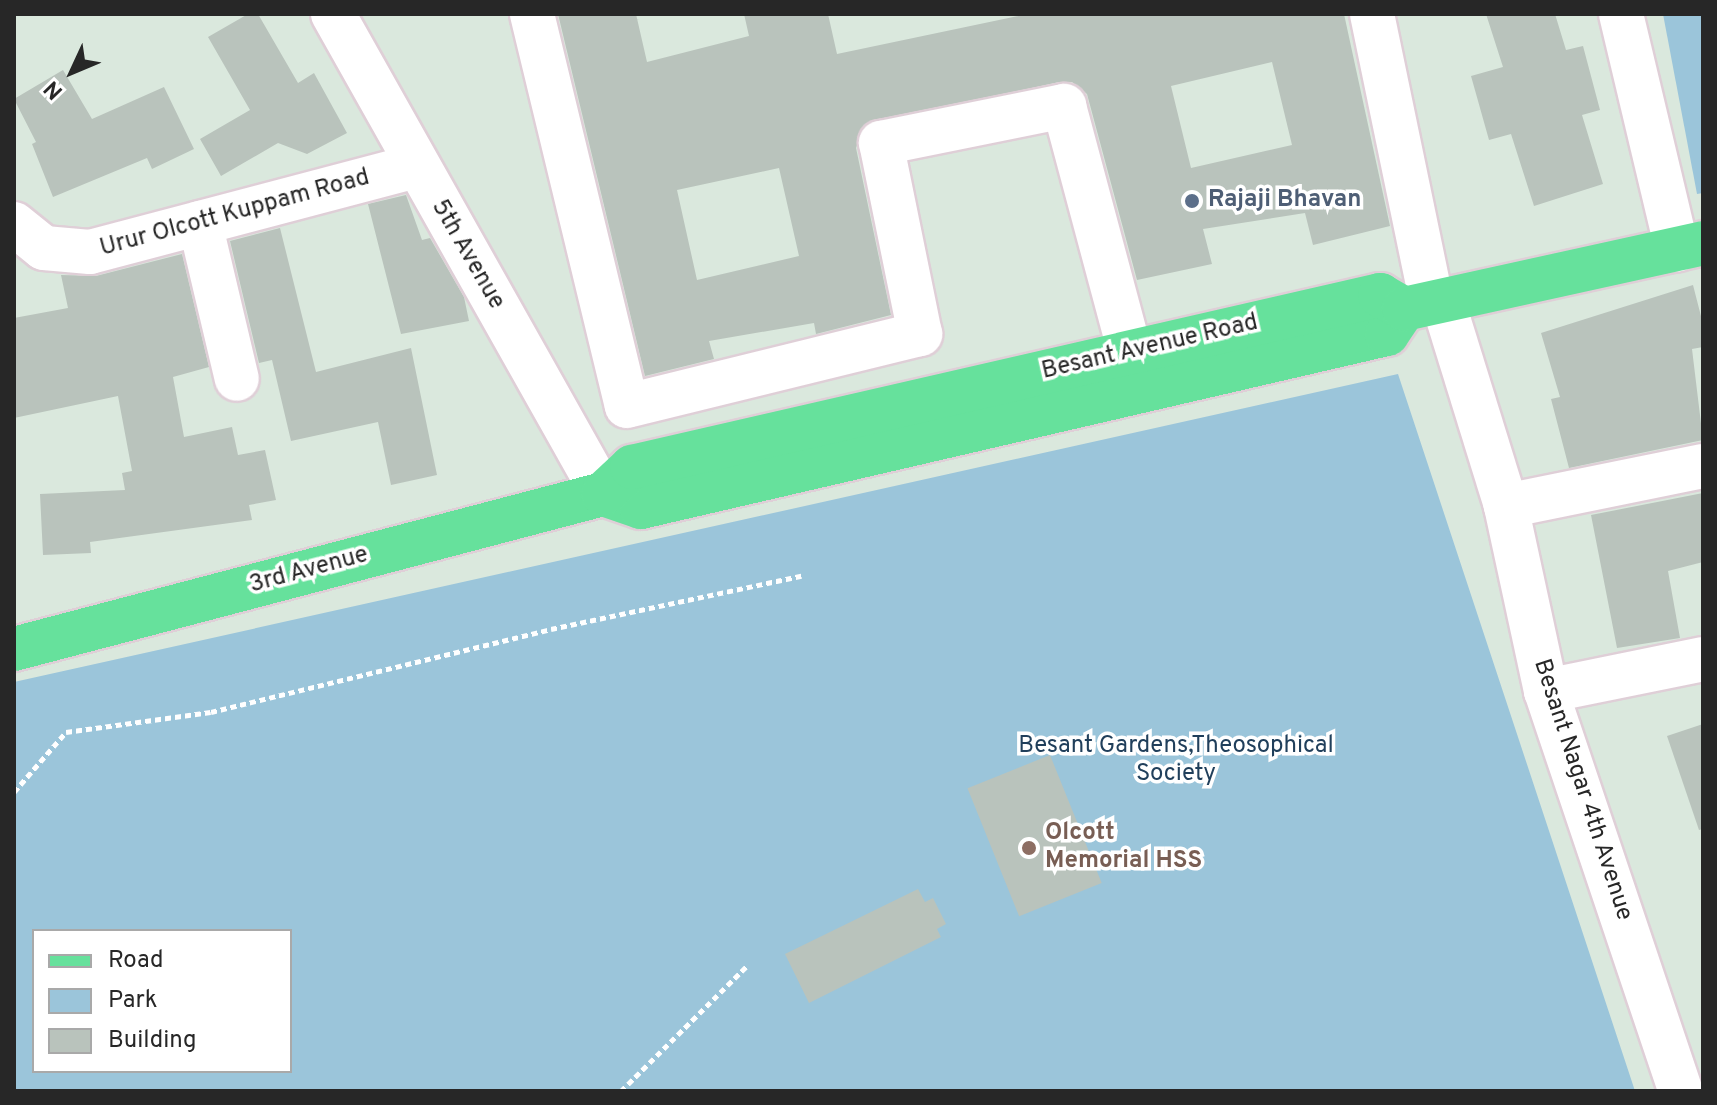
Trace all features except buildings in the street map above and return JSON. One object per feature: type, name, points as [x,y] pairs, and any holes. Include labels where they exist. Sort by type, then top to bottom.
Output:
[{"type":"main road","points":[[603,494],[641,507],[1387,334],[1426,305],[1690,246]]},
{"type":"main road","name":"Besant Avenue Road","points":[[603,494],[632,467],[1130,352],[1380,295],[1426,305]]},
{"type":"main road","name":"3rd Avenue","points":[[14,649],[603,494]]},
{"type":"street","name":"5th Avenue","points":[[333,14],[603,494]]},
{"type":"street","points":[[532,14],[627,406],[920,334],[881,143],[1064,106],[1130,352]]},
{"type":"street","name":"Besant Nagar 4th Avenue","points":[[1372,14],[1426,305],[1506,506],[1546,691],[1681,1091]]},
{"type":"street","points":[[1621,14],[1690,246]]},
{"type":"street","name":"Urur Olcott Kuppam Road","points":[[14,224],[44,248],[66,253],[90,252],[416,166]]},
{"type":"street","points":[[200,223],[237,379]]},
{"type":"street","points":[[1506,506],[1703,466]]},
{"type":"street","points":[[1546,691],[1703,659]]},
{"type":"path","points":[[14,792],[66,732],[211,712],[551,629],[801,576]]},
{"type":"path","points":[[621,1091],[747,966]]},
{"type":"green space","points":[[1663,14],[1703,14],[1703,193],[1697,194]]},
{"type":"green space","name":"Besant Gardens,Theosophical Society","points":[[1398,374],[1635,1091],[14,1091],[14,682]]},
{"type":"place","name":"Rajaji Bhavan","points":[[1192,201]]},
{"type":"place","name":"Olcott Memorial HSS","points":[[1029,848]]}]
